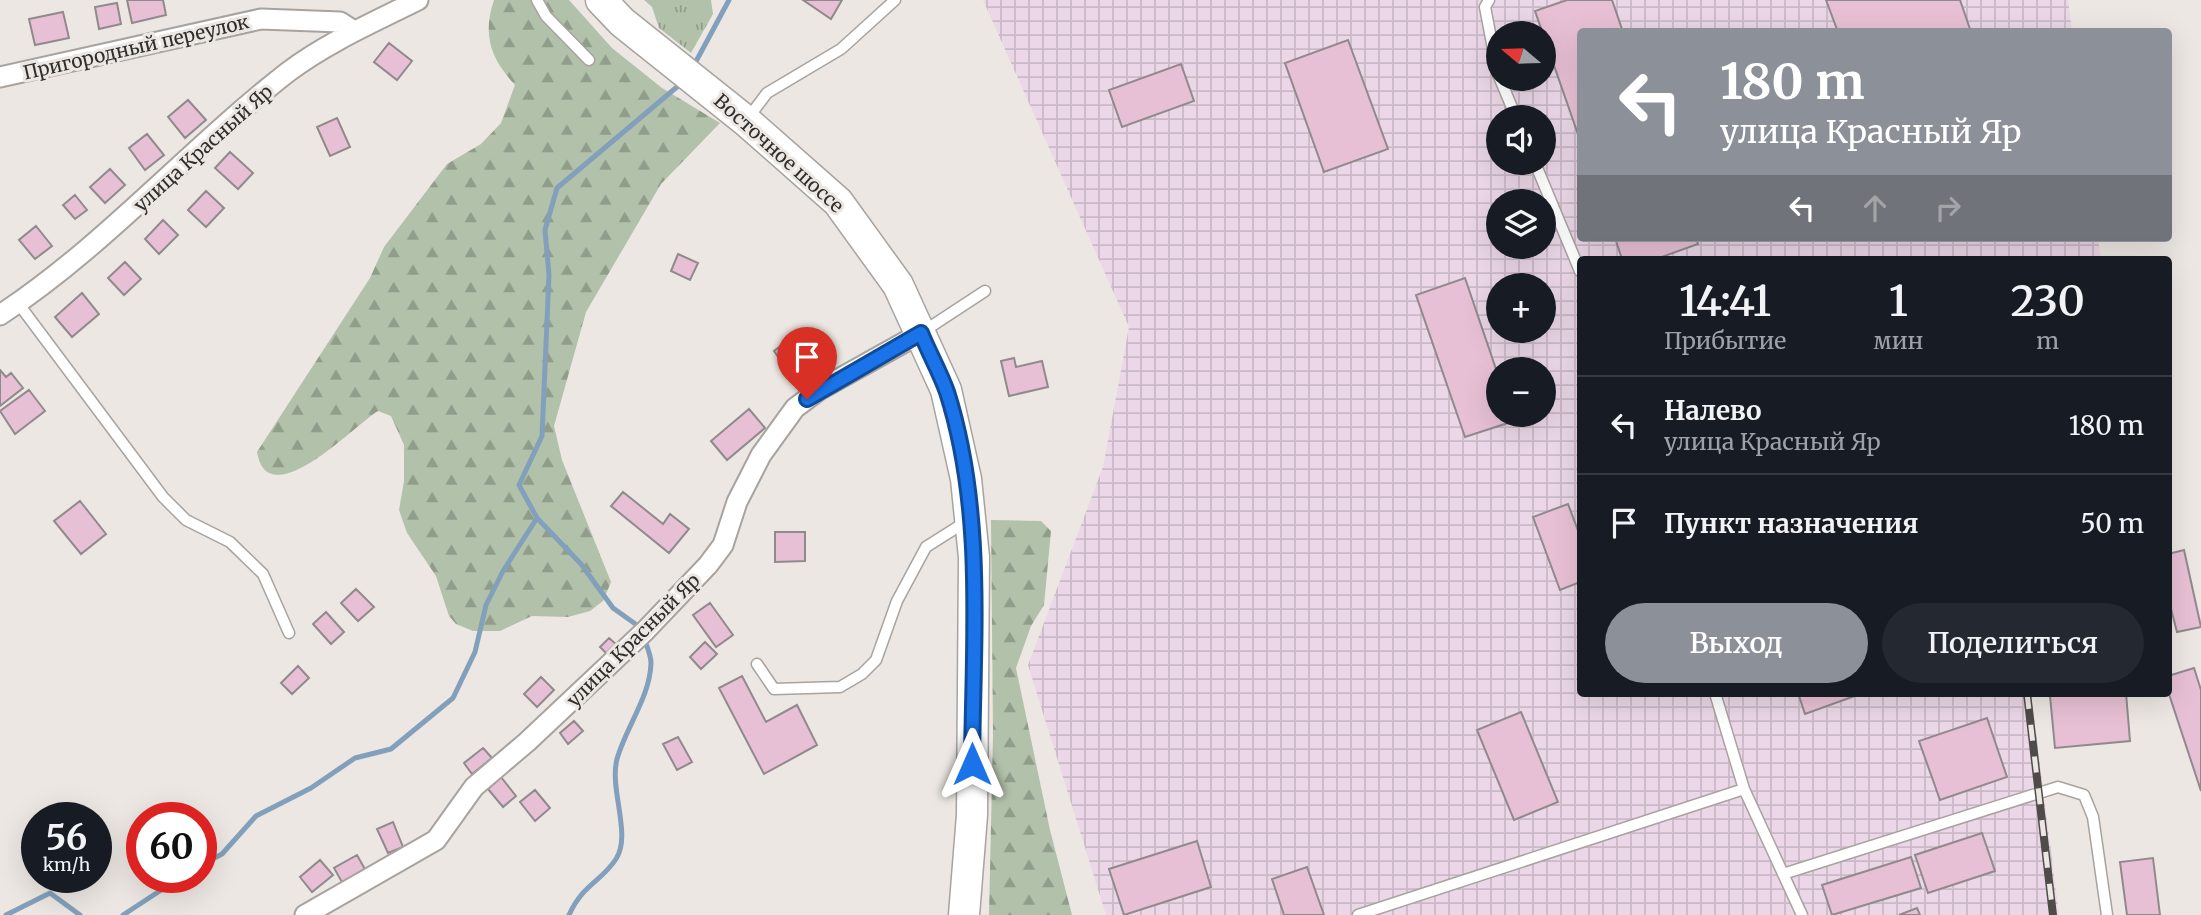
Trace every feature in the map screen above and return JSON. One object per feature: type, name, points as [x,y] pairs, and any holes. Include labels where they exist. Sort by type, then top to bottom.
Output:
[{"type":"main road","name":"Восточное шоссе","points":[[601,0],[658,52],[746,121],[846,211],[898,285],[950,403],[966,479],[974,558],[972,815],[964,915]]},
{"type":"street","name":"улица Красный Яр","points":[[0,315],[134,209],[250,103],[291,70],[354,31],[418,0]]},
{"type":"street","name":"Пригородный переулок","points":[[0,77],[261,19],[340,22],[354,31]]},
{"type":"street","name":"улица Красный Яр","points":[[305,915],[436,840],[474,787],[527,743],[645,631],[708,565],[723,545],[737,502],[761,456],[795,408],[818,390],[921,333]]},
{"type":"lane","points":[[537,0],[547,16],[589,60]]},
{"type":"lane","points":[[746,121],[767,93],[841,49],[895,0]]},
{"type":"lane","points":[[1488,21],[1485,8],[1489,0]]},
{"type":"lane","points":[[1540,175],[1577,264]]},
{"type":"lane","points":[[921,333],[985,291]]},
{"type":"lane","points":[[18,303],[163,498],[186,520],[229,542],[263,574],[289,633]]},
{"type":"lane","points":[[757,664],[774,689],[839,687],[862,674],[876,660],[897,601],[926,547],[970,519]]},
{"type":"lane","points":[[1716,697],[1744,789],[1802,915]]},
{"type":"lane","points":[[1783,874],[2059,787],[2084,795],[2094,817],[2107,915]]},
{"type":"lane","points":[[1358,915],[1744,789]]},
{"type":"shaded area","points":[[983,0],[2068,0],[2072,28],[1577,28],[1577,242],[2099,242],[2101,256],[1577,256],[1577,697],[2032,697],[2059,915],[1106,915],[1028,665],[1103,467],[1129,327]]},
{"type":"green space","points":[[494,0],[569,0],[612,48],[662,88],[720,123],[661,184],[586,312],[554,426],[562,460],[611,582],[603,601],[590,611],[568,617],[532,616],[500,631],[473,631],[456,624],[449,616],[436,576],[407,533],[399,510],[404,481],[404,445],[391,416],[378,411],[333,447],[294,471],[277,475],[264,469],[257,452],[370,278],[384,247],[447,164],[481,144],[501,123],[515,85],[500,66],[491,46],[489,24]]},
{"type":"green space","points":[[644,0],[711,0],[713,14],[691,53],[659,28],[652,7]]},
{"type":"green space","points":[[991,520],[1041,521],[1051,531],[1044,605],[1031,626],[1016,668],[1050,830],[1072,915],[989,915],[993,736]]},
{"type":"building","points":[[127,0],[163,0],[166,15],[132,23]]},
{"type":"building","points":[[803,0],[842,0],[831,19]]},
{"type":"building","points":[[1567,0],[1612,0],[1622,28],[1577,28],[1577,131],[1556,71],[1556,21],[1538,21],[1535,11]]},
{"type":"building","points":[[1826,0],[1960,0],[1970,28],[1836,28]]},
{"type":"building","points":[[117,3],[121,24],[99,29],[95,7]]},
{"type":"building","points":[[63,12],[69,38],[35,45],[29,19]]},
{"type":"building","points":[[1348,40],[1388,149],[1324,172],[1285,63]]},
{"type":"building","points":[[389,43],[412,61],[397,80],[374,62]]},
{"type":"building","points":[[1181,64],[1194,101],[1122,127],[1109,90]]},
{"type":"building","points":[[188,100],[206,120],[185,138],[168,117]]},
{"type":"building","points":[[337,118],[350,147],[330,156],[317,127]]},
{"type":"building","points":[[147,134],[164,155],[145,170],[129,148]]},
{"type":"building","points":[[230,152],[253,173],[238,189],[215,168]]},
{"type":"building","points":[[110,169],[125,185],[105,203],[90,187]]},
{"type":"building","points":[[206,191],[224,208],[206,227],[188,210]]},
{"type":"building","points":[[75,195],[87,210],[75,219],[63,205]]},
{"type":"building","points":[[163,220],[178,235],[159,254],[145,239]]},
{"type":"building","points":[[36,226],[52,246],[35,259],[19,240]]},
{"type":"building","points":[[1616,242],[1698,244],[1664,256],[1621,256]]},
{"type":"building","points":[[678,254],[698,263],[690,280],[671,271]]},
{"type":"building","points":[[125,262],[141,279],[124,295],[108,278]]},
{"type":"building","points":[[1465,278],[1492,357],[1486,357],[1486,427],[1496,427],[1465,437],[1416,295]]},
{"type":"building","points":[[82,293],[99,314],[72,337],[55,317]]},
{"type":"building","points":[[802,330],[818,353],[790,374],[774,351]]},
{"type":"building","points":[[1014,358],[1016,367],[1042,361],[1048,387],[1009,396],[1001,361]]},
{"type":"building","points":[[0,370],[6,377],[11,373],[23,388],[0,406]]},
{"type":"building","points":[[29,390],[45,411],[15,434],[0,411]]},
{"type":"building","points":[[749,409],[765,428],[727,460],[711,441]]},
{"type":"building","points":[[623,492],[663,524],[670,514],[689,529],[669,553],[611,506]]},
{"type":"building","points":[[80,501],[106,534],[81,554],[54,521]]},
{"type":"building","points":[[1568,504],[1577,528],[1577,583],[1560,590],[1533,517]]},
{"type":"building","points":[[775,532],[805,532],[805,561],[775,562]]},
{"type":"building","points":[[2184,550],[2201,627],[2177,632],[2172,613],[2172,553]]},
{"type":"building","points":[[356,589],[374,607],[358,621],[341,603]]},
{"type":"building","points":[[710,603],[733,635],[716,647],[693,615]]},
{"type":"building","points":[[326,612],[344,632],[331,644],[313,624]]},
{"type":"building","points":[[609,638],[617,645],[608,655],[600,647]]},
{"type":"building","points":[[705,642],[717,654],[701,669],[690,657]]},
{"type":"building","points":[[298,666],[309,678],[292,694],[281,683]]},
{"type":"building","points":[[2194,668],[2201,690],[2201,791],[2170,697],[2172,675]]},
{"type":"building","points":[[742,676],[766,722],[797,705],[817,745],[764,774],[719,688]]},
{"type":"building","points":[[541,677],[554,690],[537,707],[524,694]]},
{"type":"building","points":[[1799,697],[1852,697],[1805,714]]},
{"type":"building","points":[[2050,697],[2126,697],[2130,741],[2055,748]]},
{"type":"building","points":[[1521,712],[1558,802],[1514,820],[1477,730]]},
{"type":"building","points":[[1987,718],[2007,777],[1940,800],[1919,741]]},
{"type":"building","points":[[574,721],[583,731],[568,744],[560,733]]},
{"type":"building","points":[[678,737],[692,762],[677,770],[663,744]]},
{"type":"building","points":[[483,748],[492,758],[472,774],[464,763]]},
{"type":"building","points":[[501,777],[516,796],[503,807],[488,789]]},
{"type":"building","points":[[535,790],[550,808],[535,821],[520,802]]},
{"type":"building","points":[[393,822],[403,847],[388,853],[377,829]]},
{"type":"building","points":[[1982,833],[1995,871],[1928,893],[1915,855]]},
{"type":"building","points":[[1197,841],[1211,887],[1124,915],[1109,869]]},
{"type":"building","points":[[357,855],[366,871],[343,884],[334,868]]},
{"type":"building","points":[[1911,857],[1921,888],[1832,915],[1822,885]]},
{"type":"building","points":[[2153,858],[2160,915],[2127,915],[2120,862]]},
{"type":"building","points":[[320,860],[333,875],[312,892],[300,877]]},
{"type":"building","points":[[1307,867],[1324,915],[1284,915],[1272,879]]},
{"type":"building","points":[[1917,908],[1920,915],[1899,915]]},
{"type":"waterway","points":[[693,67],[729,0]]},
{"type":"waterway","points":[[217,857],[256,816],[311,788],[355,758],[391,749],[453,698],[475,652],[486,605],[503,571],[537,518],[519,485],[542,436],[549,275],[545,230],[557,188],[684,81]]},
{"type":"waterway","points":[[537,518],[581,564],[613,608],[641,628]]},
{"type":"waterway","points":[[569,915],[580,896],[610,867],[620,849],[622,837],[615,771],[621,747],[650,676],[651,660],[644,637]]},
{"type":"waterway","points":[[6,915],[50,893],[80,915]]},
{"type":"waterway","points":[[123,915],[157,893]]},
{"type":"railway","points":[[2027,697],[2053,915]]},
{"type":"route","points":[[807,399],[818,390],[921,333],[946,390],[966,479],[974,558],[972,764]]}]
